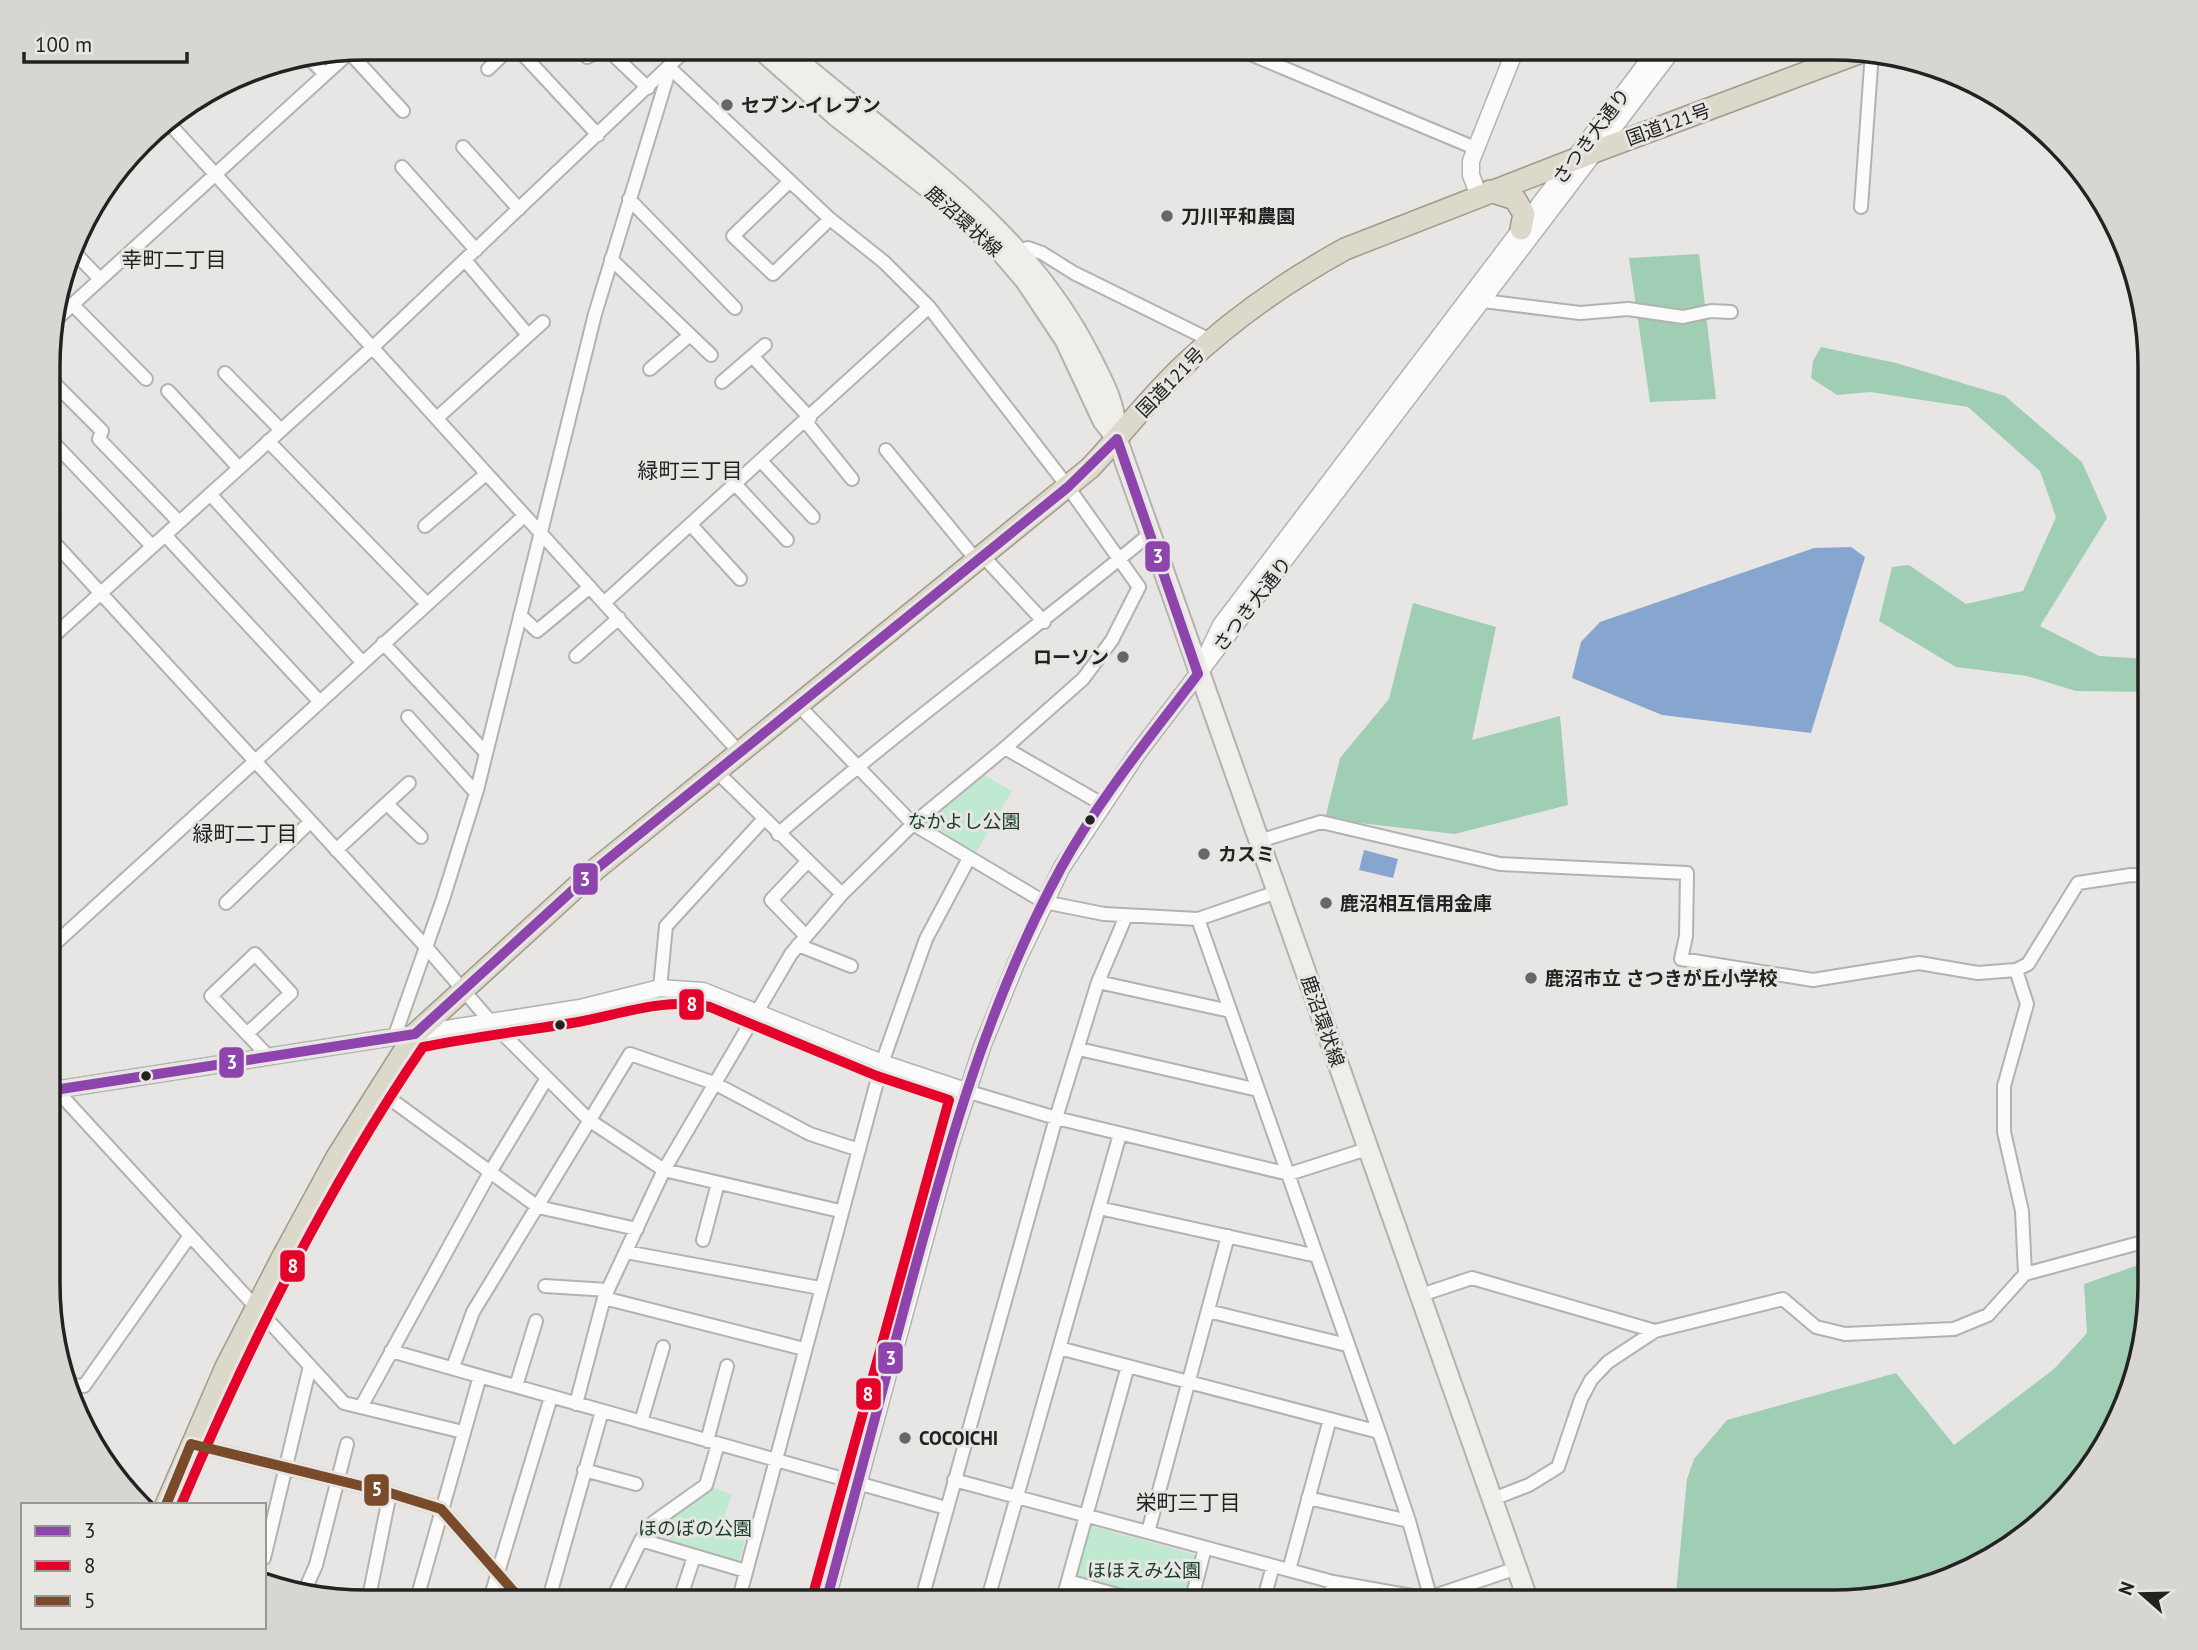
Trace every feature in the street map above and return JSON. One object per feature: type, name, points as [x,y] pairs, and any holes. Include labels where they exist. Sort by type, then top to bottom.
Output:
[{"type":"highway","name":"国道121号","points":[[167,1503],[191,1444],[256,1308],[378,1090],[415,1034],[596,869],[1068,487],[1210,341],[1297,277],[1345,249],[1484,193],[1840,60]]},
{"type":"highway","points":[[1484,193],[1515,199],[1524,214],[1521,229]]},
{"type":"main road","name":"鹿沼環状線","points":[[773,60],[836,116],[950,205],[1001,252],[1065,340],[1103,421],[1117,439],[1418,1296],[1525,1590]]},
{"type":"main road","name":"鹿沼環状線","points":[[798,60],[984,214],[1018,250],[1058,300],[1078,332],[1117,413],[1117,439]]},
{"type":"street","points":[[359,60],[403,111]]},
{"type":"street","points":[[488,69],[498,60]]},
{"type":"street","points":[[526,60],[598,135]]},
{"type":"street","points":[[619,60],[648,88]]},
{"type":"street","points":[[60,630],[373,347],[677,60]]},
{"type":"street","points":[[1265,60],[1475,148]]},
{"type":"street","points":[[1484,193],[1471,176],[1475,148],[1511,60]]},
{"type":"street","name":"さつき大通り","points":[[1198,674],[1221,625],[1649,60]]},
{"type":"street","name":"さつき大通り","points":[[1198,674],[1665,60]]},
{"type":"street","points":[[64,310],[340,61]]},
{"type":"street","points":[[1861,207],[1871,62]]},
{"type":"street","points":[[315,64],[325,74]]},
{"type":"street","points":[[576,1404],[606,1294],[664,1170],[802,940],[842,894],[913,824],[1005,748],[1083,678],[1112,640],[1139,587],[1068,487],[929,307],[884,262],[789,182],[670,68]]},
{"type":"street","points":[[394,1038],[476,793],[595,314],[670,68]]},
{"type":"street","points":[[173,128],[740,753]]},
{"type":"street","points":[[463,147],[519,209]]},
{"type":"street","points":[[402,167],[476,250]]},
{"type":"street","points":[[789,182],[733,236],[773,274],[830,219]]},
{"type":"street","points":[[629,200],[735,307]]},
{"type":"street","points":[[1018,250],[1028,248],[1042,253],[1074,273],[1210,341]]},
{"type":"street","points":[[80,258],[100,279]]},
{"type":"street","points":[[611,259],[711,355]]},
{"type":"street","points":[[465,260],[528,335]]},
{"type":"street","points":[[1483,301],[1580,313],[1628,309],[1683,317],[1711,311],[1731,312]]},
{"type":"street","points":[[72,304],[146,379]]},
{"type":"street","points":[[605,602],[762,462],[929,307]]},
{"type":"street","points":[[436,418],[543,322]]},
{"type":"street","points":[[650,369],[690,335]]},
{"type":"street","points":[[722,382],[765,345]]},
{"type":"street","points":[[752,356],[808,420],[852,479]]},
{"type":"street","points":[[225,373],[281,430]]},
{"type":"street","points":[[60,389],[102,431],[100,439],[179,522]]},
{"type":"street","points":[[168,391],[239,468]]},
{"type":"street","points":[[268,441],[426,604]]},
{"type":"street","points":[[60,449],[152,546]]},
{"type":"street","points":[[886,450],[980,558],[1044,622]]},
{"type":"street","points":[[762,462],[813,517]]},
{"type":"street","points":[[425,526],[486,474]]},
{"type":"street","points":[[736,485],[788,540]]},
{"type":"street","points":[[209,494],[362,662]]},
{"type":"street","points":[[60,939],[524,516]]},
{"type":"street","points":[[691,525],[740,579]]},
{"type":"street","points":[[778,834],[857,766],[1044,622],[1151,533]]},
{"type":"street","points":[[165,535],[319,701]]},
{"type":"street","points":[[60,549],[426,947],[490,1021],[589,1121],[664,1170],[841,1211]]},
{"type":"street","points":[[520,615],[537,631],[590,587]]},
{"type":"street","points":[[576,656],[619,618]]},
{"type":"street","points":[[383,643],[486,753]]},
{"type":"street","points":[[829,1590],[966,1091],[1001,999],[1044,902],[1102,804],[1198,674]]},
{"type":"street","points":[[799,706],[913,824],[968,860],[1044,902],[1126,916],[1198,919],[1277,892]]},
{"type":"street","points":[[408,717],[476,793]]},
{"type":"street","points":[[1005,748],[1102,804]]},
{"type":"street","points":[[717,772],[763,820],[842,894]]},
{"type":"street","points":[[336,850],[409,783]]},
{"type":"street","points":[[387,804],[421,837]]},
{"type":"street","points":[[660,988],[666,926],[763,820]]},
{"type":"street","points":[[226,903],[310,822]]},
{"type":"street","points":[[1259,841],[1321,822],[1500,864],[1688,873],[1686,936],[1681,958],[1813,981],[1919,963],[1978,973],[2016,970],[2028,964],[2078,883],[2138,875]]},
{"type":"street","points":[[741,1590],[882,1063],[926,939],[968,860]]},
{"type":"street","points":[[807,862],[771,900],[802,940],[851,966]]},
{"type":"street","points":[[924,1590],[1056,1118],[1098,982],[1126,916]]},
{"type":"street","points":[[1198,919],[1379,1432],[1409,1521],[1428,1590]]},
{"type":"street","points":[[248,1033],[291,993],[255,954],[212,996],[268,1056]]},
{"type":"street","points":[[2016,970],[2027,1004],[2004,1086],[2004,1132],[2022,1211],[2025,1274]]},
{"type":"street","points":[[1098,982],[1230,1011]]},
{"type":"street","points":[[60,1086],[394,1038],[580,1008],[660,988],[703,991],[882,1063],[1056,1118],[1289,1174],[1367,1149]]},
{"type":"street","points":[[1079,1049],[1258,1090]]},
{"type":"street","points":[[453,1367],[473,1312],[630,1054],[714,1083],[810,1134],[859,1150]]},
{"type":"street","points":[[360,1407],[489,1174],[547,1078]]},
{"type":"street","points":[[378,1090],[489,1174],[538,1207],[637,1228]]},
{"type":"street","points":[[60,1097],[344,1403],[463,1432]]},
{"type":"street","points":[[990,1590],[1120,1134]]},
{"type":"street","points":[[703,1240],[718,1183]]},
{"type":"street","points":[[1099,1208],[1317,1256]]},
{"type":"street","points":[[1148,1532],[1228,1236]]},
{"type":"street","points":[[77,1386],[84,1386],[190,1237]]},
{"type":"street","points":[[1493,1499],[1529,1485],[1558,1467],[1577,1409],[1591,1380],[1608,1362],[1655,1331],[1783,1299],[1816,1327],[1845,1334],[1954,1329],[1988,1315],[2025,1274],[2138,1243]]},
{"type":"street","points":[[626,1252],[820,1288]]},
{"type":"street","points":[[1418,1296],[1472,1278],[1655,1331]]},
{"type":"street","points":[[545,1286],[606,1294],[804,1349]]},
{"type":"street","points":[[1208,1311],[1347,1345]]},
{"type":"street","points":[[516,1386],[536,1321]]},
{"type":"street","points":[[641,1422],[663,1348]]},
{"type":"street","points":[[1059,1348],[1379,1432]]},
{"type":"street","points":[[391,1350],[946,1508]]},
{"type":"street","points":[[266,1549],[310,1366]]},
{"type":"street","points":[[617,1590],[641,1540],[654,1522],[706,1485],[727,1366]]},
{"type":"street","points":[[1065,1590],[1128,1366]]},
{"type":"street","points":[[419,1590],[480,1376]]},
{"type":"street","points":[[493,1590],[551,1397]]},
{"type":"street","points":[[551,1590],[602,1411]]},
{"type":"street","points":[[1289,1570],[1330,1419]]},
{"type":"street","points":[[191,1444],[390,1493],[441,1509],[512,1590]]},
{"type":"street","points":[[307,1585],[316,1565],[347,1444]]},
{"type":"street","points":[[584,1469],[636,1483]]},
{"type":"street","points":[[954,1480],[1334,1582],[1377,1590]]},
{"type":"street","points":[[370,1590],[390,1493]]},
{"type":"street","points":[[1308,1498],[1409,1521]]},
{"type":"street","points":[[641,1540],[746,1571]]},
{"type":"street","points":[[1194,1590],[1205,1548]]},
{"type":"street","points":[[683,1590],[694,1557]]},
{"type":"street","points":[[1266,1590],[1273,1566]]},
{"type":"street","points":[[1458,1590],[1517,1568]]},
{"type":"street","points":[[1068,1581],[1098,1590]]},
{"type":"street","points":[[1332,1590],[1334,1582]]},
{"type":"green space","points":[[1699,254],[1716,399],[1650,402],[1629,258]]},
{"type":"green space","points":[[1821,347],[1896,363],[2005,396],[2082,462],[2107,518],[2040,626],[2099,656],[2138,658],[2138,692],[2076,691],[2027,676],[1956,667],[1879,621],[1892,567],[1909,565],[1966,604],[2023,591],[2056,517],[2040,471],[1968,407],[1870,392],[1837,395],[1811,378],[1813,361]]},
{"type":"green space","points":[[1413,603],[1496,627],[1472,740],[1560,716],[1568,805],[1455,834],[1325,819],[1340,758],[1389,699]]},
{"type":"green space","name":"なかよし公園","points":[[981,773],[1012,791],[974,856],[927,829],[926,819]]},
{"type":"green space","points":[[2138,1265],[2136,1324],[2128,1364],[2107,1420],[2087,1454],[2063,1486],[2019,1527],[1968,1559],[1931,1574],[1892,1585],[1852,1590],[1676,1590],[1687,1479],[1694,1459],[1727,1420],[1896,1373],[1954,1445],[2054,1369],[2087,1333],[2084,1284]]},
{"type":"green space","name":"ほのぼの公園","points":[[711,1487],[732,1494],[719,1534],[745,1541],[740,1559],[734,1563],[651,1539],[650,1531]]},
{"type":"green space","name":"ほほえみ公園","points":[[1091,1526],[1193,1554],[1197,1560],[1189,1590],[1113,1590],[1075,1579],[1077,1551]]},
{"type":"water","points":[[1851,547],[1865,557],[1811,733],[1662,715],[1572,678],[1581,642],[1600,622],[1814,548]]},
{"type":"water","points":[[1364,850],[1398,859],[1393,878],[1359,870]]},
{"type":"transit line","name":"3","points":[[1117,439],[1198,674]]},
{"type":"transit line","name":"3","points":[[415,1034],[596,869],[1068,487],[1117,439]]},
{"type":"transit line","name":"3","points":[[829,1590],[939,1182],[973,1074],[1012,969],[1035,918],[1076,842],[1126,769],[1198,674]]},
{"type":"transit line","name":"8","points":[[182,1503],[261,1328],[321,1213],[423,1047],[572,1023],[641,1008],[693,1004],[710,1007],[877,1076],[949,1100],[814,1590]]},
{"type":"transit line","name":"3","points":[[60,1089],[415,1034]]},
{"type":"transit line","name":"5","points":[[191,1444],[390,1493],[441,1509],[512,1590]]},
{"type":"transit line","name":"5","points":[[167,1503],[191,1444]]},
{"type":"place","name":"セブン-イレブン","points":[[727,105]]},
{"type":"place","name":"刀川平和農園","points":[[1167,216]]},
{"type":"place","name":"ローソン","points":[[1123,657]]},
{"type":"place","name":"カスミ","points":[[1204,854]]},
{"type":"place","name":"鹿沼相互信用金庫","points":[[1326,903]]},
{"type":"place","name":"鹿沼市立 さつきが丘小学校","points":[[1531,978]]},
{"type":"place","name":"COCOICHI","points":[[905,1438]]},
{"type":"district","name":"幸町二丁目","points":[[174,260]]},
{"type":"district","name":"緑町三丁目","points":[[690,471]]},
{"type":"district","name":"緑町二丁目","points":[[245,834]]},
{"type":"district","name":"栄町三丁目","points":[[1188,1503]]}]
